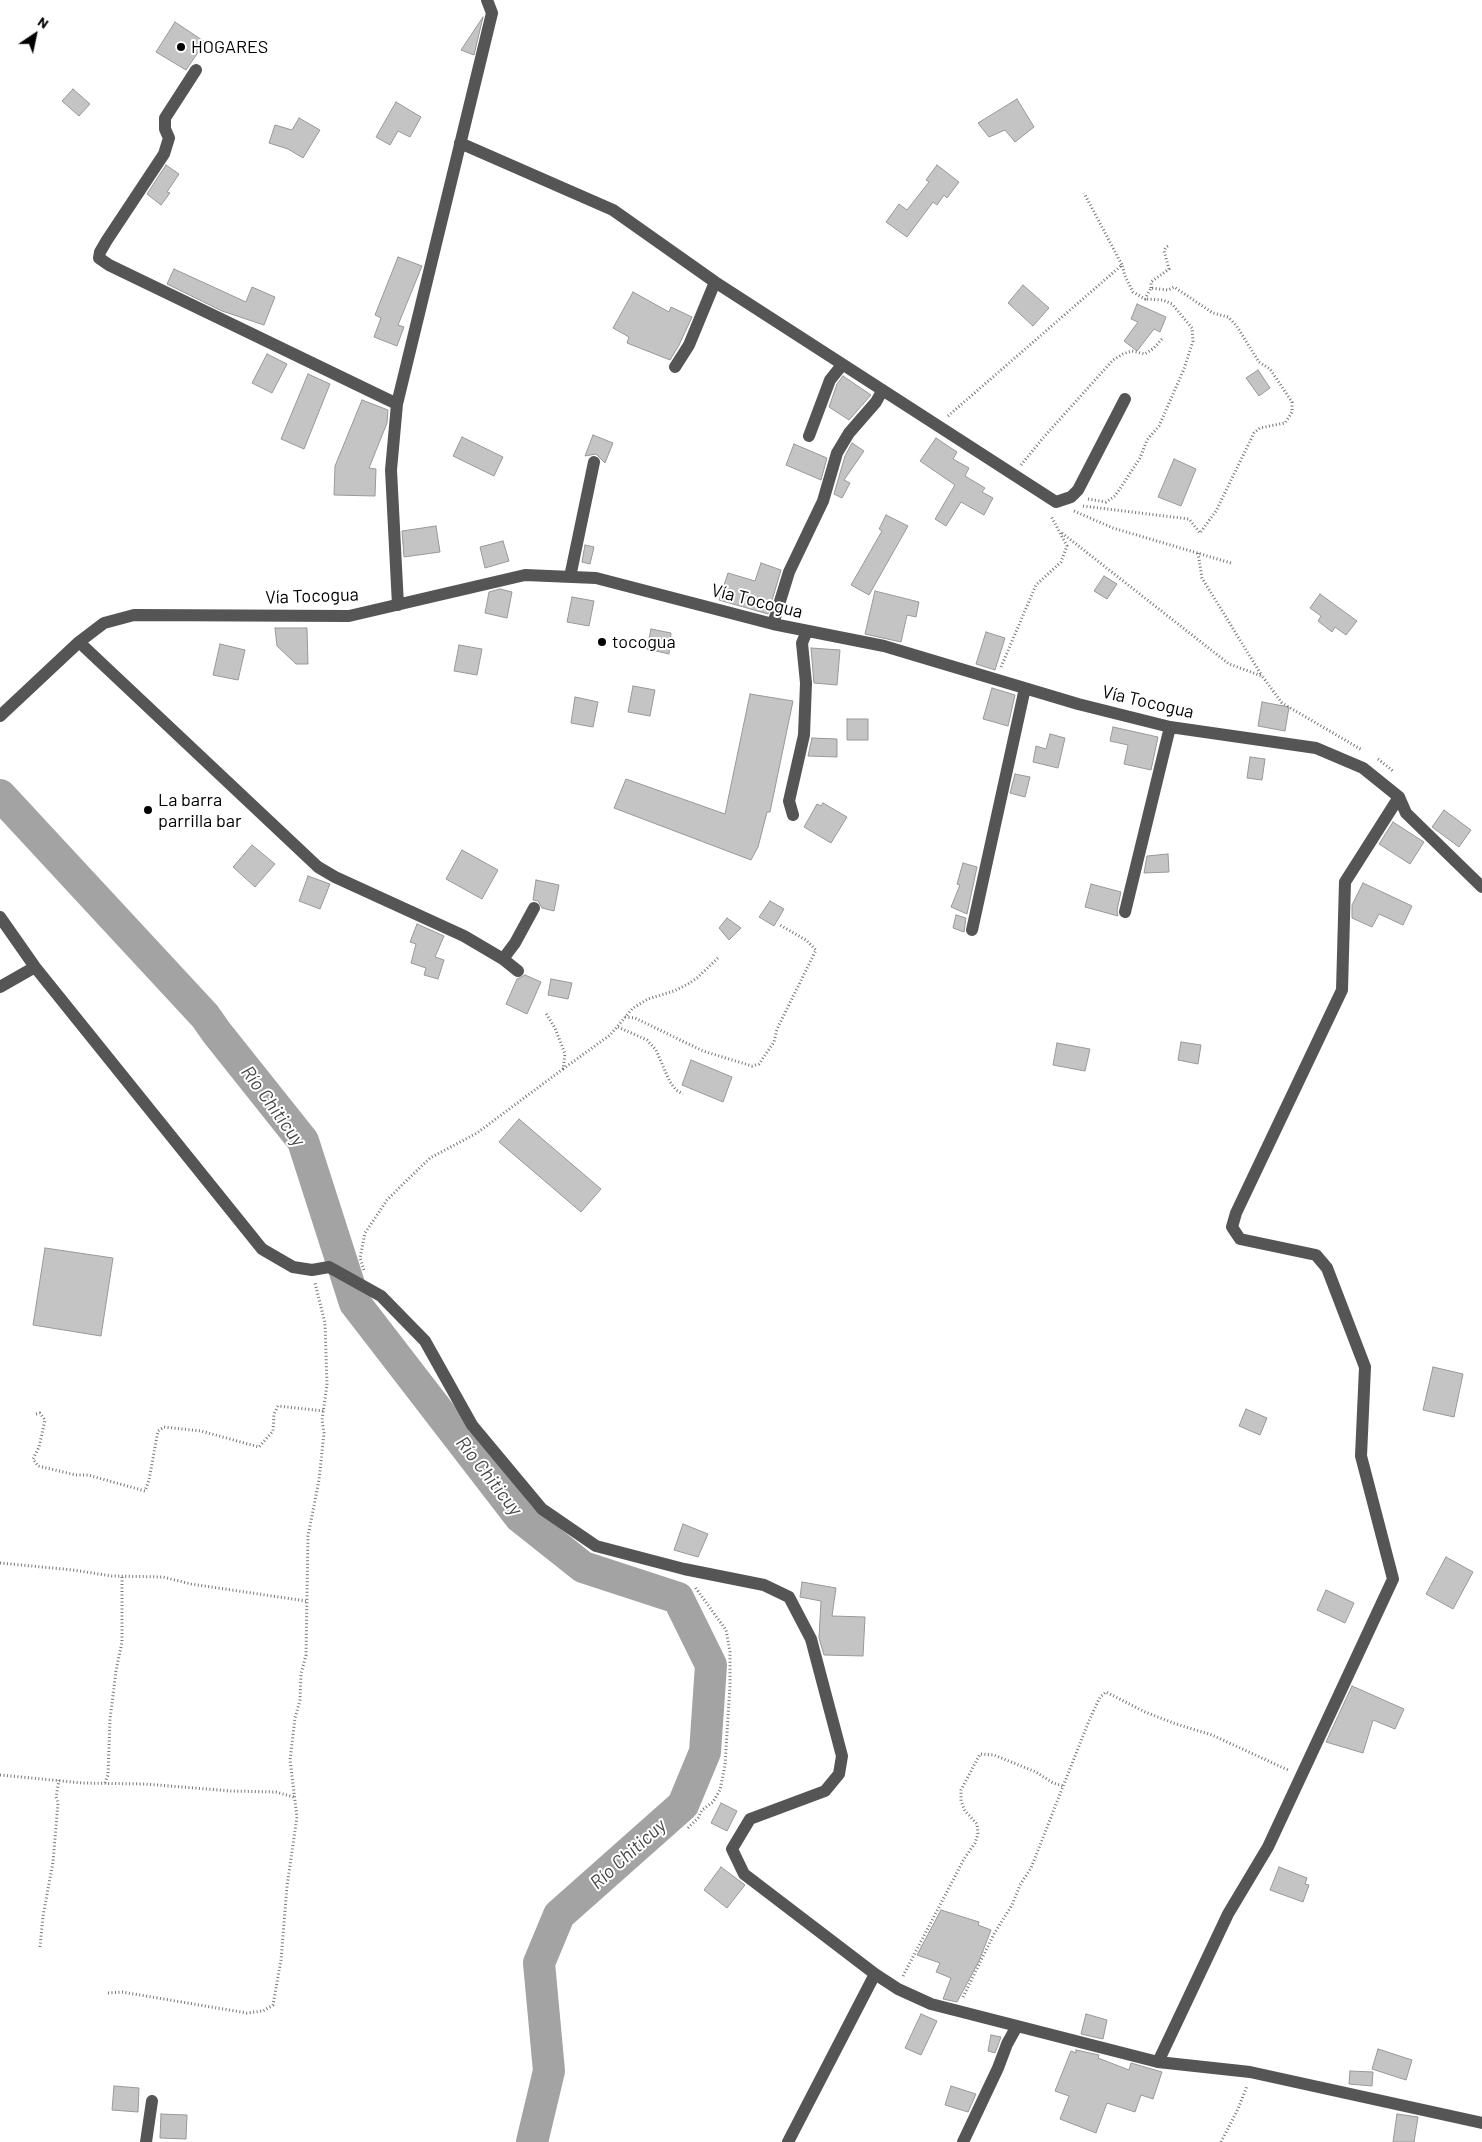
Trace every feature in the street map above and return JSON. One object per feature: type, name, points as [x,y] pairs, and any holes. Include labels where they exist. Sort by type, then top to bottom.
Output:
[{"type":"street","points":[[398,605],[391,470],[397,404],[492,13],[487,0]]},
{"type":"street","points":[[196,70],[165,118],[164,129],[169,138],[164,154],[107,240],[100,252],[99,258],[109,265],[397,404]]},
{"type":"street","points":[[460,143],[613,210],[715,282],[1056,502],[1071,497],[1078,490],[1125,399]]},
{"type":"street","points":[[675,366],[689,345],[715,282]]},
{"type":"street","points":[[809,436],[830,380],[842,365]]},
{"type":"street","points":[[773,624],[789,572],[823,501],[837,453],[849,433],[876,402],[882,391]]},
{"type":"street","points":[[570,577],[594,462]]},
{"type":"street","name":"Vía Tocogua","points":[[0,716],[79,642],[104,623],[134,614],[350,616],[525,575],[596,578],[773,624],[884,646],[996,680],[1170,727],[1316,748],[1363,768],[1399,797],[1406,812],[1481,885]]},
{"type":"street","points":[[793,815],[789,801],[790,793],[795,783],[804,735],[806,683],[802,643],[807,631]]},
{"type":"street","points":[[79,642],[318,867],[335,877],[464,936],[504,959],[518,971]]},
{"type":"street","points":[[972,930],[1025,688]]},
{"type":"street","points":[[1125,912],[1170,727]]},
{"type":"street","points":[[1158,2062],[1228,1914],[1268,1847],[1393,1579],[1361,1456],[1365,1368],[1326,1268],[1316,1255],[1240,1239],[1232,1227],[1236,1213],[1342,990],[1344,882],[1399,797]]},
{"type":"street","points":[[504,959],[515,944],[534,908]]},
{"type":"street","points":[[0,917],[35,966],[262,1249],[293,1266],[312,1270],[328,1267],[336,1270],[381,1296],[425,1341],[472,1424],[542,1509],[596,1546],[684,1569],[764,1585],[789,1597],[812,1639],[842,1756],[839,1774],[824,1791],[750,1819],[732,1849],[744,1874],[875,1974],[898,1989],[931,2004],[1158,2062],[1250,2072],[1482,2123]]},
{"type":"street","points":[[0,987],[35,966]]},
{"type":"street","points":[[788,2142],[875,1974]]},
{"type":"street","points":[[963,2142],[1017,2026]]},
{"type":"street","points":[[146,2142],[152,2101]]},
{"type":"path","points":[[1084,193],[1122,265],[1124,276],[1133,292],[1146,299],[1163,300],[1172,304],[1192,328],[1193,341],[1184,369],[1159,426],[1147,440],[1140,458],[1115,496],[1106,502]]},
{"type":"path","points":[[1146,299],[1151,288],[1151,282],[1169,269],[1164,251],[1170,245]]},
{"type":"path","points":[[936,426],[1122,265]]},
{"type":"path","points":[[996,680],[1036,586],[1061,562],[1067,546],[1042,501],[1189,519],[1200,533],[1216,511],[1254,433],[1260,428],[1285,423],[1292,412],[1292,402],[1270,369],[1259,362],[1236,325],[1228,317],[1213,313],[1174,287],[1168,290],[1151,288]]},
{"type":"path","points":[[1014,476],[1042,438],[1113,360],[1122,354],[1132,351],[1144,354],[1154,348],[1162,339]]},
{"type":"path","points":[[1056,502],[1113,528],[1231,563]]},
{"type":"path","points":[[1060,532],[1229,664],[1262,676]]},
{"type":"path","points":[[1198,553],[1202,578],[1262,676],[1282,703],[1386,764],[1400,778]]},
{"type":"path","points":[[624,1017],[635,1018],[703,1052],[752,1066],[759,1064],[774,1042],[777,1029],[816,950],[806,940],[778,924]]},
{"type":"path","points":[[364,1271],[360,1258],[365,1233],[387,1200],[430,1158],[476,1133],[596,1047],[618,1026],[633,1008],[648,999],[674,991],[688,984],[718,958]]},
{"type":"path","points":[[545,1012],[555,1028],[566,1054],[563,1069]]},
{"type":"path","points":[[618,1026],[647,1040],[656,1050],[670,1082],[676,1090],[683,1094]]},
{"type":"path","points":[[108,1993],[122,1992],[247,2013],[263,2011],[273,2005],[281,1960],[287,1886],[297,1817],[290,1760],[295,1718],[300,1700],[301,1674],[306,1655],[308,1536],[319,1480],[324,1433],[322,1420],[327,1367],[325,1323],[312,1270]]},
{"type":"path","points":[[36,1414],[40,1413],[45,1420],[39,1447],[33,1460],[38,1466],[76,1476],[88,1475],[145,1491],[150,1480],[158,1431],[164,1428],[201,1431],[259,1447],[273,1431],[274,1414],[278,1406],[324,1411]]},
{"type":"path","points":[[0,1562],[122,1576],[163,1577],[191,1584],[306,1601]]},
{"type":"path","points":[[684,1569],[688,1579],[726,1630],[730,1652],[727,1741],[720,1790],[712,1802],[702,1810],[698,1818],[688,1828]]},
{"type":"path","points":[[105,1783],[108,1775],[110,1720],[116,1671],[122,1642],[122,1576]]},
{"type":"path","points":[[955,2010],[967,1992],[994,1934],[1031,1868],[1100,1696],[1106,1692],[1145,1712],[1212,1735],[1301,1776]]},
{"type":"path","points":[[898,1989],[911,1958],[978,1834],[977,1824],[965,1812],[961,1801],[961,1790],[980,1754],[994,1755],[1036,1772],[1053,1783],[1063,1786]]},
{"type":"path","points":[[0,1775],[231,1791],[276,1792],[294,1797]]},
{"type":"path","points":[[40,1947],[43,1916],[53,1862],[58,1803],[56,1797],[59,1780]]},
{"type":"path","points":[[1221,2142],[1238,2109],[1250,2072]]},
{"type":"building","points":[[483,17],[474,55],[461,50]]},
{"type":"building","name":"HOGARES","points":[[175,22],[205,42],[186,70],[156,52]]},
{"type":"building","points":[[73,89],[90,104],[79,116],[62,101]]},
{"type":"building","points":[[1017,99],[1034,127],[1015,142],[1005,130],[989,137],[978,123]]},
{"type":"building","points":[[396,102],[421,117],[410,137],[398,131],[390,145],[376,137]]},
{"type":"building","points":[[299,118],[320,130],[303,158],[288,149],[269,143],[275,125],[292,130]]},
{"type":"building","points":[[166,165],[179,174],[167,192],[170,193],[161,205],[147,194]]},
{"type":"building","points":[[937,165],[959,182],[947,198],[944,195],[937,205],[933,202],[907,237],[886,222],[899,204],[907,210],[929,182],[926,180]]},
{"type":"building","points":[[398,257],[422,266],[398,325],[404,327],[397,346],[374,337],[381,318],[375,315]]},
{"type":"building","points":[[174,269],[246,302],[252,287],[275,297],[264,325],[222,311],[167,284]]},
{"type":"building","points":[[1023,285],[1049,308],[1033,326],[1008,303]]},
{"type":"building","points":[[633,292],[669,312],[671,307],[692,317],[670,360],[627,343],[629,337],[613,328]]},
{"type":"building","points":[[1137,304],[1166,317],[1160,332],[1154,329],[1137,351],[1124,341],[1138,322],[1131,319]]},
{"type":"building","points":[[267,354],[287,364],[272,393],[252,383]]},
{"type":"building","points":[[1258,370],[1270,388],[1259,396],[1246,378]]},
{"type":"building","points":[[308,374],[330,384],[304,449],[281,439]]},
{"type":"building","points":[[843,376],[871,395],[849,420],[829,407],[837,384]]},
{"type":"building","points":[[362,400],[388,410],[387,423],[369,468],[376,469],[375,496],[334,495],[335,466]]},
{"type":"building","points":[[593,435],[613,443],[605,463],[596,454],[585,456]]},
{"type":"building","points":[[462,437],[503,457],[494,476],[453,456]]},
{"type":"building","points":[[936,438],[957,452],[953,459],[969,468],[965,476],[985,488],[982,492],[993,498],[984,515],[961,502],[946,526],[935,519],[955,485],[920,461]]},
{"type":"building","points":[[852,443],[864,451],[844,480],[850,483],[842,498],[834,494],[845,456]]},
{"type":"building","points":[[794,444],[827,458],[821,480],[786,465]]},
{"type":"building","points":[[1174,459],[1196,469],[1181,506],[1158,497]]},
{"type":"building","points":[[886,515],[908,526],[869,595],[851,585],[882,531],[879,529]]},
{"type":"building","points":[[436,526],[440,552],[404,557],[402,531]]},
{"type":"building","points":[[503,541],[509,561],[485,568],[480,547]]},
{"type":"building","points":[[585,545],[594,547],[590,564],[582,562]]},
{"type":"building","points":[[761,563],[781,570],[768,614],[719,600],[728,573],[755,581]]},
{"type":"building","points":[[1104,576],[1117,584],[1107,599],[1094,591]]},
{"type":"building","points":[[500,589],[512,592],[507,618],[485,613],[489,592]]},
{"type":"building","points":[[875,591],[919,602],[916,617],[907,615],[901,642],[865,634]]},
{"type":"building","points":[[1320,594],[1357,621],[1346,635],[1335,627],[1332,632],[1318,621],[1321,616],[1310,608]]},
{"type":"building","points":[[572,597],[594,601],[589,626],[567,622]]},
{"type":"building","points":[[275,628],[307,628],[308,664],[296,664],[277,646]]},
{"type":"building","points":[[651,629],[671,633],[669,654],[647,649]]},
{"type":"building","points":[[986,632],[1005,638],[995,670],[976,664]]},
{"type":"building","points":[[220,644],[245,650],[238,680],[213,675]]},
{"type":"building","points":[[459,645],[482,649],[477,675],[454,671]]},
{"type":"building","points":[[811,648],[840,650],[837,685],[814,683]]},
{"type":"building","points":[[633,686],[655,690],[650,716],[628,712]]},
{"type":"building","points":[[992,688],[1015,695],[1008,726],[983,719]]},
{"type":"building","points":[[750,694],[793,701],[770,812],[767,812],[758,847],[751,860],[614,808],[626,779],[725,814]]},
{"type":"building","points":[[575,697],[598,702],[593,727],[571,723]]},
{"type":"building","points":[[1262,702],[1289,707],[1285,731],[1258,726]]},
{"type":"building","points":[[847,719],[868,719],[868,740],[847,740]]},
{"type":"building","points":[[1113,727],[1158,737],[1151,770],[1124,764],[1128,745],[1110,741]]},
{"type":"building","points":[[1050,734],[1065,738],[1058,768],[1033,762],[1036,746],[1046,749]]},
{"type":"building","points":[[812,738],[837,739],[837,757],[808,756]]},
{"type":"building","points":[[1250,757],[1265,759],[1262,780],[1247,778]]},
{"type":"building","points":[[1015,774],[1030,777],[1025,797],[1010,793]]},
{"type":"building","points":[[823,803],[847,817],[831,843],[804,827],[817,804],[821,806]]},
{"type":"building","points":[[1444,810],[1471,830],[1459,847],[1432,827]]},
{"type":"building","points":[[1393,822],[1424,842],[1410,864],[1379,844]]},
{"type":"building","points":[[252,845],[275,864],[255,887],[233,867]]},
{"type":"building","points":[[462,850],[498,870],[482,899],[446,879]]},
{"type":"building","points":[[1168,854],[1169,872],[1144,873],[1147,856]]},
{"type":"building","points":[[963,863],[977,867],[967,914],[951,907],[960,885],[957,884]]},
{"type":"building","points":[[308,876],[330,884],[320,909],[299,901]]},
{"type":"building","points":[[536,880],[559,885],[554,911],[542,908],[538,901],[533,900]]},
{"type":"building","points":[[1363,883],[1412,906],[1403,925],[1379,914],[1372,927],[1352,918],[1352,905]]},
{"type":"building","points":[[1091,884],[1121,892],[1117,910],[1118,916],[1085,907]]},
{"type":"building","points":[[770,901],[784,909],[774,926],[759,917]]},
{"type":"building","points":[[956,915],[966,918],[964,932],[953,928]]},
{"type":"building","points":[[727,918],[741,928],[729,940],[719,928]]},
{"type":"building","points":[[417,924],[444,936],[435,957],[444,960],[438,979],[424,975],[426,968],[411,963],[416,944],[410,942]]},
{"type":"building","points":[[525,975],[541,982],[527,1014],[506,1004],[517,979]]},
{"type":"building","points":[[551,979],[572,983],[568,999],[548,995]]},
{"type":"building","points":[[1181,1042],[1201,1045],[1198,1064],[1178,1060]]},
{"type":"building","points":[[1057,1043],[1090,1049],[1085,1071],[1053,1065]]},
{"type":"building","points":[[691,1060],[732,1077],[723,1102],[682,1085]]},
{"type":"building","points":[[519,1119],[601,1189],[581,1212],[499,1142]]},
{"type":"building","points":[[45,1248],[113,1258],[101,1336],[33,1325]]},
{"type":"building","points":[[1433,1367],[1463,1374],[1454,1417],[1423,1410]]},
{"type":"building","points":[[1246,1409],[1267,1418],[1260,1435],[1239,1426]]},
{"type":"building","points":[[683,1524],[708,1534],[698,1557],[674,1550]]},
{"type":"building","points":[[1446,1557],[1473,1572],[1453,1609],[1426,1594]]},
{"type":"building","points":[[802,1582],[836,1588],[832,1616],[865,1617],[863,1656],[824,1655],[819,1638],[821,1601],[800,1597]]},
{"type":"building","points":[[1326,1590],[1354,1603],[1345,1623],[1317,1610]]},
{"type":"building","points":[[1352,1686],[1404,1709],[1395,1729],[1373,1720],[1363,1753],[1326,1742]]},
{"type":"building","points":[[721,1803],[737,1811],[727,1831],[711,1823]]},
{"type":"building","points":[[721,1867],[745,1885],[727,1908],[704,1890]]},
{"type":"building","points":[[1279,1867],[1307,1878],[1305,1884],[1309,1885],[1303,1902],[1270,1890]]},
{"type":"building","points":[[941,1910],[979,1922],[978,1925],[991,1930],[979,1961],[957,2002],[943,1999],[951,1978],[936,1972],[940,1963],[917,1955]]},
{"type":"building","points":[[921,2014],[937,2021],[921,2055],[905,2048]]},
{"type":"building","points":[[1086,2014],[1107,2020],[1103,2039],[1081,2034]]},
{"type":"building","points":[[991,2035],[1001,2037],[995,2053],[988,2051]]},
{"type":"building","points":[[1378,2049],[1412,2060],[1406,2080],[1372,2069]]},
{"type":"building","points":[[1076,2050],[1099,2055],[1098,2058],[1129,2070],[1131,2063],[1162,2072],[1153,2099],[1141,2095],[1135,2112],[1107,2103],[1096,2133],[1060,2119],[1069,2096],[1055,2091],[1071,2051],[1076,2053]]},
{"type":"building","points":[[1350,2071],[1373,2072],[1372,2086],[1349,2084]]},
{"type":"building","points":[[114,2086],[139,2088],[138,2112],[112,2110]]},
{"type":"building","points":[[951,2086],[976,2094],[968,2112],[945,2105]]},
{"type":"building","points":[[161,2114],[187,2115],[186,2139],[160,2138]]},
{"type":"building","points":[[1397,2114],[1418,2117],[1414,2142],[1393,2142]]},
{"type":"waterway","name":"Río Chiticuy","points":[[0,795],[205,1016],[303,1141],[355,1303],[520,1517],[583,1567],[678,1598],[711,1665],[705,1752],[683,1805],[559,1915],[539,1963],[549,2071],[532,2142]]},
{"type":"place","name":"HOGARES","points":[[181,47]]},
{"type":"place","name":"tocogua","points":[[602,642]]},
{"type":"place","name":"La barra parrilla bar","points":[[148,810]]}]
